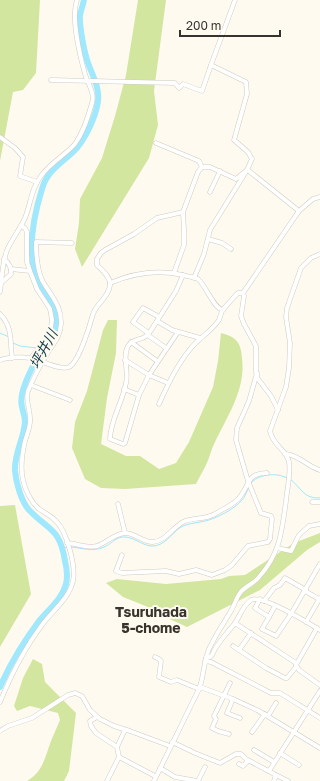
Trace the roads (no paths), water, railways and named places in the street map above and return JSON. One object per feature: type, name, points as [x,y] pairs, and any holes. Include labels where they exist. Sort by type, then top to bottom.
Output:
[{"type":"street","points":[[0,292],[4,259],[12,240],[25,217],[30,196],[37,182],[50,165],[74,145],[86,122],[93,96],[80,56],[74,10],[77,0]]},
{"type":"street","points":[[51,80],[175,83],[179,88],[183,84],[202,91],[235,0]]},
{"type":"street","points":[[194,278],[204,254],[210,230],[247,170],[252,159],[252,157],[234,140],[247,94],[246,82],[211,65]]},
{"type":"street","points":[[0,137],[15,148],[23,157],[20,176],[37,182]]},
{"type":"street","points":[[156,144],[199,161],[202,167]]},
{"type":"street","points":[[202,167],[210,167],[236,179],[247,170]]},
{"type":"street","points":[[174,273],[184,244],[183,212],[198,172],[202,167]]},
{"type":"street","points":[[247,170],[253,173],[299,212]]},
{"type":"street","points":[[210,192],[220,172]]},
{"type":"street","points":[[278,410],[271,396],[258,379],[256,346],[241,316],[244,296],[243,293],[299,212],[310,201],[320,197]]},
{"type":"street","points":[[0,360],[12,358],[32,358],[64,368],[70,367],[73,364],[85,338],[95,310],[107,294],[110,283],[109,279],[97,265],[101,253],[134,234],[157,218],[183,212]]},
{"type":"street","points":[[21,226],[27,232],[27,257],[30,271],[37,288],[50,309],[52,320],[50,333],[32,358]]},
{"type":"street","points":[[208,239],[218,242],[231,249]]},
{"type":"street","points":[[0,702],[18,662],[42,625],[70,590],[73,575],[73,566],[64,534],[58,523],[34,504],[23,480],[22,461],[30,418],[27,397],[42,361],[58,338],[61,325],[61,317],[56,301],[43,282],[39,272],[36,242],[72,243]]},
{"type":"street","points":[[154,781],[155,776],[199,688],[203,676],[205,660],[211,644],[232,609],[239,594],[243,589],[260,577],[277,548],[281,532],[289,462],[286,454],[275,443],[270,431],[286,387],[289,368],[290,343],[286,317],[287,308],[301,268],[308,260],[320,254]]},
{"type":"street","points":[[1,284],[11,274],[9,263],[4,259]]},
{"type":"street","points":[[11,269],[30,271]]},
{"type":"street","points":[[110,283],[137,274],[174,273],[197,278],[217,308],[223,310]]},
{"type":"street","points":[[178,332],[149,375],[140,395],[125,443],[123,444],[110,440],[118,405],[127,376],[126,352],[133,340],[145,337],[148,334],[176,291],[183,275]]},
{"type":"street","points":[[159,404],[168,383],[182,360],[200,338],[219,320],[223,310],[237,294],[243,293]]},
{"type":"street","points":[[166,348],[147,332],[133,323],[143,308],[172,330],[200,338]]},
{"type":"street","points":[[0,314],[8,325],[11,335],[12,358]]},
{"type":"street","points":[[131,342],[157,361]]},
{"type":"street","points":[[126,360],[149,375],[168,383]]},
{"type":"street","points":[[122,555],[116,571],[122,573],[166,571],[179,574],[196,570],[212,576],[218,574],[232,564],[248,546],[266,543],[270,539],[272,519],[270,516],[261,513],[249,484],[237,448],[237,428],[249,401],[257,373]]},
{"type":"street","points":[[31,385],[70,400]]},
{"type":"street","points":[[124,389],[140,395]]},
{"type":"street","points":[[286,454],[296,457],[313,468],[320,470]]},
{"type":"street","points":[[68,546],[97,546],[114,536],[125,533],[135,535],[150,542],[161,540],[182,522],[212,515],[238,499],[254,475],[267,473]]},
{"type":"street","points":[[312,502],[320,502]]},
{"type":"street","points":[[118,504],[125,533]]},
{"type":"street","points":[[277,548],[291,551],[299,535],[309,526],[320,524]]},
{"type":"street","points":[[275,606],[262,628],[276,636],[291,614],[320,564]]},
{"type":"street","points":[[269,617],[255,608],[274,588],[280,585],[285,578],[320,599],[306,622]]},
{"type":"street","points":[[205,660],[212,655],[222,637],[235,623],[249,601],[257,599],[262,600],[318,629],[288,678],[285,678],[266,668],[233,646]]},
{"type":"street","points":[[235,623],[296,665],[320,685]]},
{"type":"street","points":[[239,650],[251,633]]},
{"type":"street","points":[[155,657],[160,661],[159,678],[171,682],[177,680],[233,699],[266,715],[320,748]]},
{"type":"street","points":[[205,660],[271,693],[280,693],[320,718]]},
{"type":"street","points":[[229,734],[212,728],[216,719],[214,716],[230,683]]},
{"type":"street","points":[[269,771],[320,692]]},
{"type":"street","points":[[0,731],[8,726],[32,718],[68,695],[75,693],[82,696],[90,710],[97,717],[114,726],[170,746]]},
{"type":"street","points":[[233,699],[227,713],[240,718]]},
{"type":"street","points":[[252,732],[276,703]]},
{"type":"street","points":[[97,717],[90,721],[94,731],[117,747]]},
{"type":"street","points":[[107,781],[119,757],[117,747],[125,730]]},
{"type":"street","points":[[172,742],[218,762],[223,762],[239,753],[248,761],[287,781]]},
{"type":"street","points":[[254,750],[274,762]]},
{"type":"street","points":[[280,754],[299,765]]},
{"type":"street","points":[[119,757],[155,776]]},
{"type":"street","points":[[239,764],[243,766],[248,761]]},
{"type":"street","points":[[160,768],[174,779],[198,781],[205,767]]},
{"type":"street","points":[[274,781],[276,775]]},
{"type":"waterway","name":"坪井川","points":[[0,687],[13,661],[28,637],[39,621],[62,594],[67,578],[63,550],[60,542],[53,531],[36,517],[26,506],[21,497],[18,486],[15,464],[25,422],[21,401],[23,390],[34,364],[49,343],[57,326],[57,315],[41,286],[33,264],[32,238],[36,213],[42,189],[47,177],[54,168],[73,152],[82,142],[92,121],[98,101],[98,91],[87,60],[81,31],[80,15],[84,0]]},
{"type":"waterway","points":[[0,333],[9,337]]},
{"type":"waterway","points":[[13,343],[20,346],[37,348]]},
{"type":"waterway","name":"坪井川","points":[[40,349],[44,350]]},
{"type":"waterway","points":[[250,484],[258,478],[267,475],[278,475],[287,478]]},
{"type":"waterway","points":[[290,479],[306,495],[314,498],[320,498]]},
{"type":"waterway","points":[[71,547],[96,549],[106,546],[122,537],[130,538],[151,546],[156,546],[168,539],[181,527],[209,520],[230,510],[243,499],[249,487]]},
{"type":"waterway","name":"坪井川","points":[[63,548],[68,547]]},
{"type":"district","name":"Tsuruhada 5-chome","points":[[151,620]]}]
